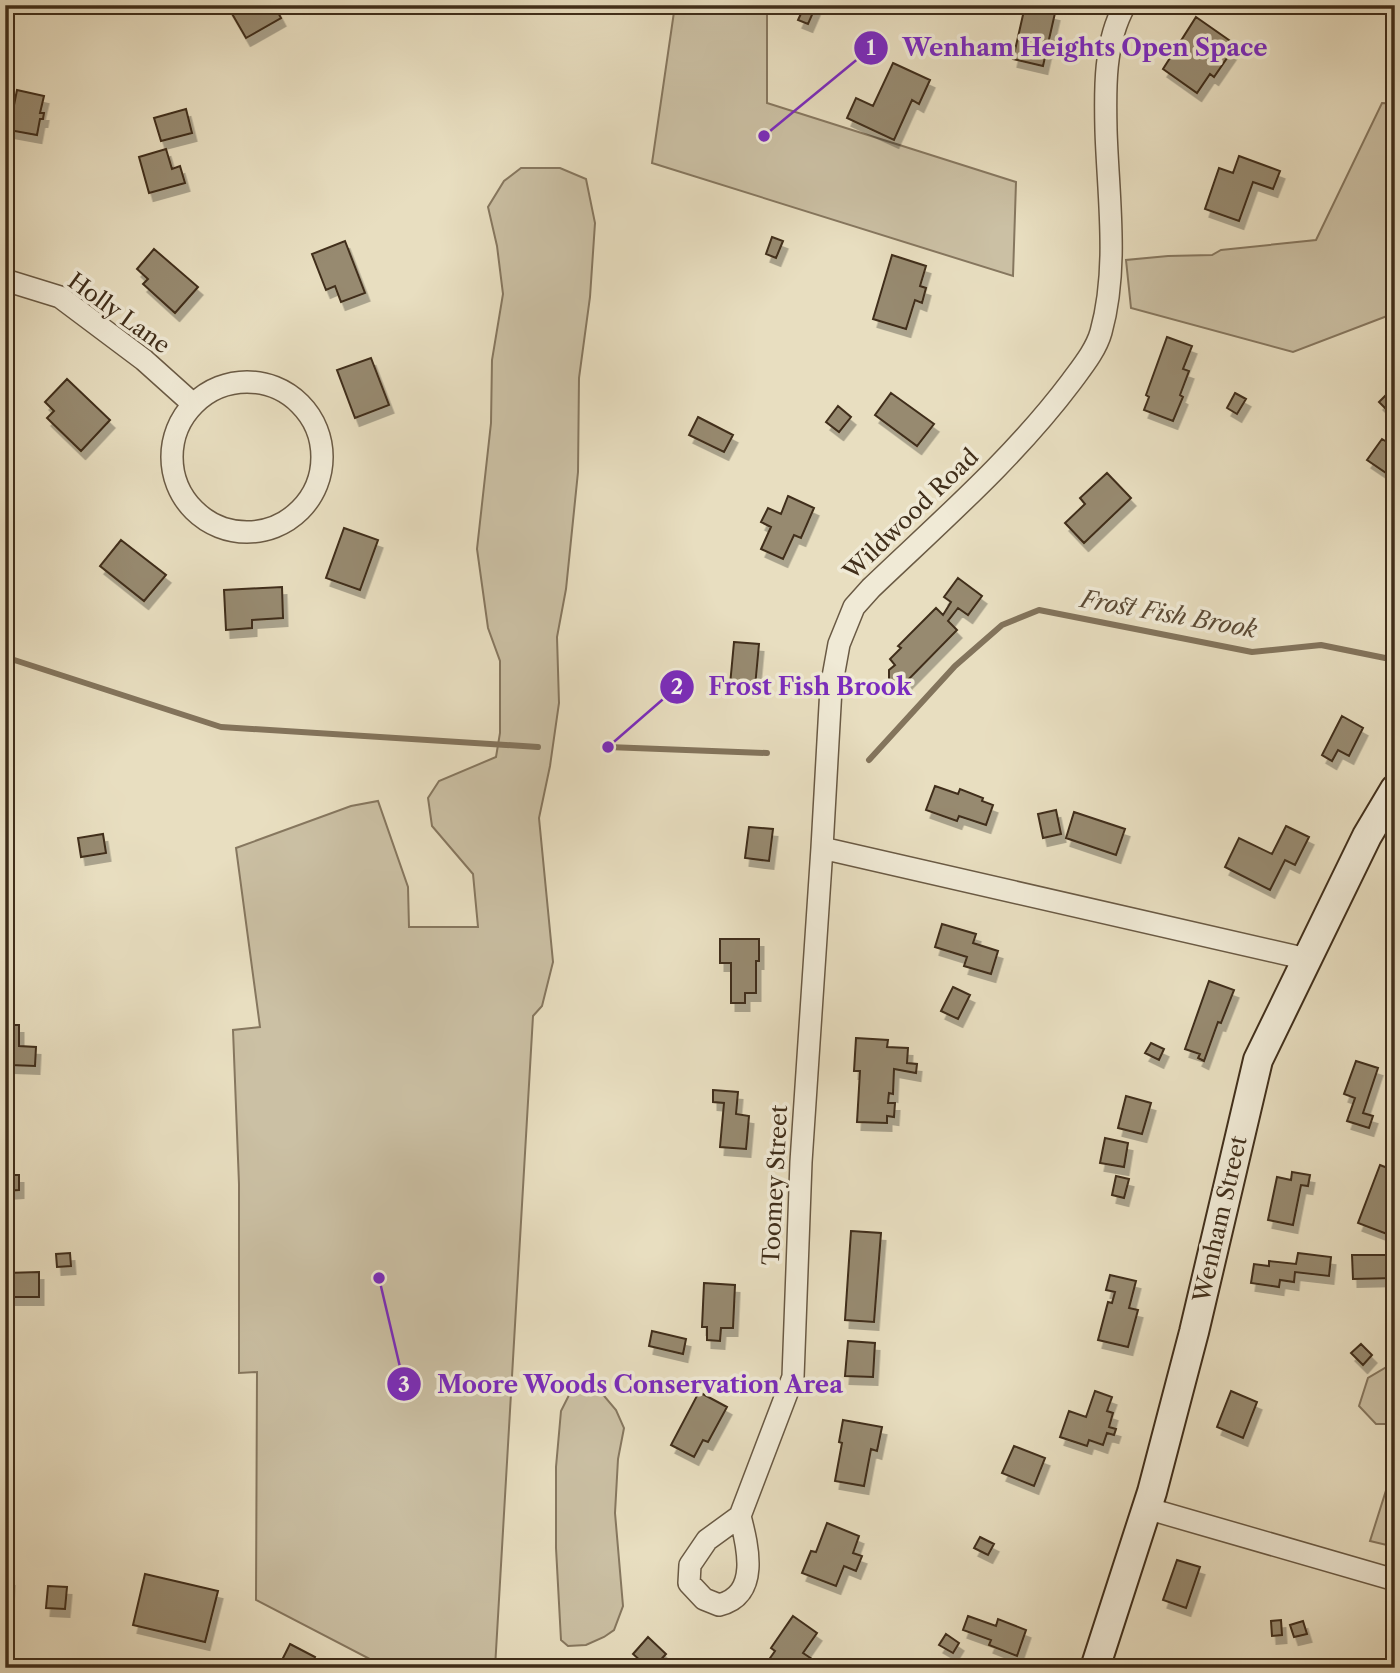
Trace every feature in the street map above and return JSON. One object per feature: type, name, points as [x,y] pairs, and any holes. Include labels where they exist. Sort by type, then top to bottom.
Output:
[{"type":"main road","name":"Wenham Street","points":[[1095,1668],[1146,1508],[1194,1332],[1258,1060],[1367,835],[1395,789]]},
{"type":"street","name":"Wildwood Road","points":[[822,848],[831,688],[839,644],[854,607],[1002,462],[1055,404],[1084,364],[1100,334],[1108,291],[1110,229],[1105,89],[1109,54],[1120,13],[1125,5]]},
{"type":"street","name":"Holly Lane","points":[[5,280],[60,297],[144,360],[193,404]]},
{"type":"street","points":[[239,382],[264,383],[288,394],[307,411],[319,434],[323,459],[318,485],[304,507],[284,523],[264,530],[242,532],[221,528],[202,518],[187,503],[176,484],[171,463],[173,442],[180,421],[193,404],[214,389],[239,382]]},
{"type":"street","points":[[822,848],[1307,959]]},
{"type":"street","name":"Toomey Street","points":[[740,1516],[793,1377],[801,1162],[822,848]]},
{"type":"street","points":[[1146,1508],[1395,1580]]},
{"type":"shaded area","points":[[675,5],[767,5],[767,103],[1016,182],[1013,276],[652,163]]},
{"type":"shaded area","points":[[1382,103],[1395,104],[1395,313],[1293,352],[1131,308],[1126,260],[1212,255],[1221,250],[1316,240]]},
{"type":"shaded area","points":[[521,168],[560,168],[586,179],[595,223],[590,297],[579,378],[578,472],[566,589],[557,637],[559,703],[539,818],[553,962],[542,1006],[533,1016],[495,1668],[387,1668],[256,1600],[257,1372],[239,1373],[239,1184],[233,1030],[260,1027],[236,848],[351,806],[378,801],[408,887],[409,927],[478,927],[473,874],[432,826],[428,798],[439,781],[496,757],[500,733],[500,661],[488,628],[477,549],[491,423],[492,360],[503,294],[497,246],[488,207],[504,181]]},
{"type":"shaded area","points":[[1395,1362],[1395,1424],[1376,1424],[1359,1406],[1368,1378]]},
{"type":"shaded area","points":[[575,1383],[600,1391],[616,1410],[624,1428],[618,1459],[615,1513],[623,1606],[614,1630],[586,1645],[568,1646],[561,1640],[556,1548],[556,1467],[561,1411]]},
{"type":"shaded area","points":[[1395,1462],[1395,1547],[1370,1541]]},
{"type":"building","points":[[227,5],[274,5],[281,18],[246,38]]},
{"type":"building","points":[[805,5],[815,8],[808,24],[798,20]]},
{"type":"building","points":[[1025,6],[1055,13],[1043,66],[1013,59]]},
{"type":"building","points":[[1196,17],[1236,45],[1214,77],[1210,74],[1197,93],[1163,69]]},
{"type":"building","points":[[893,63],[930,80],[919,104],[912,100],[894,140],[847,118],[856,98],[873,106]]},
{"type":"building","points":[[17,90],[44,96],[40,113],[44,113],[43,119],[40,119],[37,135],[9,130]]},
{"type":"building","points":[[186,109],[192,133],[161,141],[154,118]]},
{"type":"building","points":[[166,149],[172,169],[180,166],[185,183],[149,193],[139,157]]},
{"type":"building","points":[[1239,156],[1280,171],[1273,189],[1253,182],[1239,221],[1205,209],[1219,168],[1233,173]]},
{"type":"building","points":[[772,237],[783,241],[776,258],[766,254]]},
{"type":"building","points":[[345,241],[365,293],[341,302],[335,286],[326,290],[312,254]]},
{"type":"building","points":[[154,249],[198,287],[175,313],[143,284],[148,279],[137,269]]},
{"type":"building","points":[[892,255],[926,266],[920,286],[926,288],[922,303],[915,300],[906,329],[873,319]]},
{"type":"building","points":[[1167,337],[1192,346],[1183,369],[1189,371],[1180,395],[1183,397],[1173,421],[1144,410],[1149,397],[1146,395]]},
{"type":"building","points":[[371,358],[389,405],[355,418],[337,370]]},
{"type":"building","points":[[67,379],[110,420],[81,451],[47,418],[54,411],[45,402]]},
{"type":"building","points":[[1391,390],[1395,394],[1395,418],[1379,402]]},
{"type":"building","points":[[891,393],[934,424],[917,446],[875,415]]},
{"type":"building","points":[[1235,393],[1246,399],[1237,414],[1227,408]]},
{"type":"building","points":[[838,406],[851,417],[839,432],[826,422]]},
{"type":"building","points":[[698,417],[733,435],[724,452],[689,435]]},
{"type":"building","points":[[1382,439],[1395,447],[1395,479],[1367,460]]},
{"type":"building","points":[[1107,473],[1131,498],[1084,543],[1065,523],[1085,504],[1080,498]]},
{"type":"building","points":[[788,496],[814,508],[801,538],[794,535],[783,559],[761,549],[771,527],[761,522],[768,508],[781,514]]},
{"type":"building","points":[[344,528],[378,540],[360,590],[326,578]]},
{"type":"building","points":[[121,540],[166,575],[144,601],[100,566]]},
{"type":"building","points":[[958,578],[982,596],[968,615],[958,608],[948,621],[957,630],[904,684],[894,684],[889,680],[889,670],[895,665],[890,659],[901,648],[898,646],[936,608],[943,615],[951,602],[944,597]]},
{"type":"building","points":[[282,587],[283,618],[252,620],[252,628],[226,630],[224,590]]},
{"type":"building","points":[[734,642],[759,644],[755,687],[730,685]]},
{"type":"building","points":[[1342,716],[1363,728],[1349,756],[1338,750],[1332,761],[1322,755]]},
{"type":"building","points":[[935,786],[958,794],[960,789],[993,805],[986,825],[959,816],[957,821],[926,810]]},
{"type":"building","points":[[1056,810],[1061,834],[1043,838],[1038,814]]},
{"type":"building","points":[[1074,812],[1125,829],[1116,855],[1066,838]]},
{"type":"building","points":[[1286,826],[1309,837],[1295,865],[1285,860],[1270,890],[1225,867],[1239,838],[1272,854]]},
{"type":"building","points":[[749,827],[773,829],[769,861],[745,858]]},
{"type":"building","points":[[103,834],[106,853],[81,857],[78,838]]},
{"type":"building","points":[[942,924],[976,934],[973,943],[998,951],[991,974],[964,966],[967,957],[935,947]]},
{"type":"building","points":[[720,939],[759,939],[756,993],[745,993],[745,1003],[731,1003],[731,963],[720,963]]},
{"type":"building","points":[[1209,981],[1234,990],[1221,1023],[1218,1022],[1204,1061],[1198,1058],[1200,1054],[1185,1049]]},
{"type":"building","points":[[953,987],[970,995],[958,1019],[941,1011]]},
{"type":"building","points":[[5,1025],[19,1025],[19,1046],[36,1047],[35,1066],[10,1065],[10,1049],[5,1049]]},
{"type":"building","points":[[856,1038],[888,1040],[887,1047],[908,1048],[907,1063],[917,1064],[916,1073],[894,1069],[893,1094],[889,1093],[888,1103],[895,1103],[894,1117],[887,1116],[887,1123],[857,1122],[860,1071],[854,1071]]},
{"type":"building","points":[[1151,1043],[1164,1049],[1159,1060],[1145,1053]]},
{"type":"building","points":[[1356,1061],[1378,1068],[1363,1113],[1373,1116],[1369,1128],[1347,1121],[1355,1098],[1344,1094]]},
{"type":"building","points":[[713,1090],[738,1092],[736,1114],[749,1116],[746,1149],[720,1147],[724,1103],[713,1102]]},
{"type":"building","points":[[1126,1096],[1151,1103],[1142,1134],[1118,1128]]},
{"type":"building","points":[[1105,1138],[1128,1143],[1124,1167],[1100,1163]]},
{"type":"building","points":[[1380,1165],[1395,1171],[1395,1237],[1358,1223]]},
{"type":"building","points":[[1292,1172],[1310,1175],[1308,1186],[1301,1185],[1293,1225],[1268,1220],[1277,1177],[1291,1180]]},
{"type":"building","points":[[5,1175],[19,1175],[19,1190],[5,1191]]},
{"type":"building","points":[[1116,1176],[1129,1179],[1124,1198],[1112,1195]]},
{"type":"building","points":[[851,1231],[881,1233],[874,1322],[845,1320]]},
{"type":"building","points":[[70,1253],[71,1266],[57,1267],[56,1254]]},
{"type":"building","points":[[1298,1253],[1331,1257],[1329,1276],[1295,1272],[1294,1282],[1280,1280],[1279,1287],[1251,1283],[1254,1264],[1269,1266],[1269,1261],[1296,1264]]},
{"type":"building","points":[[1352,1255],[1395,1255],[1395,1278],[1353,1279]]},
{"type":"building","points":[[39,1272],[39,1297],[6,1297],[6,1273]]},
{"type":"building","points":[[1110,1275],[1136,1281],[1129,1308],[1138,1310],[1128,1347],[1098,1340],[1108,1302],[1112,1303],[1115,1292],[1106,1290]]},
{"type":"building","points":[[704,1283],[735,1285],[733,1328],[721,1328],[720,1341],[707,1340],[707,1327],[702,1327]]},
{"type":"building","points":[[652,1331],[686,1339],[683,1354],[649,1346]]},
{"type":"building","points":[[848,1341],[875,1343],[873,1377],[845,1376]]},
{"type":"building","points":[[1361,1344],[1372,1355],[1363,1365],[1351,1353]]},
{"type":"building","points":[[1095,1391],[1112,1397],[1107,1411],[1113,1413],[1109,1427],[1116,1429],[1114,1435],[1107,1433],[1103,1445],[1089,1440],[1087,1446],[1060,1437],[1069,1411],[1086,1417]]},
{"type":"building","points":[[1231,1391],[1257,1402],[1243,1438],[1217,1427]]},
{"type":"building","points":[[699,1392],[727,1407],[708,1442],[703,1440],[694,1457],[671,1445]]},
{"type":"building","points":[[843,1420],[882,1427],[877,1451],[871,1449],[864,1486],[835,1481]]},
{"type":"building","points":[[1014,1446],[1045,1458],[1034,1486],[1002,1473]]},
{"type":"building","points":[[827,1523],[859,1536],[853,1553],[862,1556],[856,1571],[844,1566],[836,1586],[802,1573],[811,1551],[816,1552]]},
{"type":"building","points":[[980,1537],[994,1544],[988,1555],[974,1548]]},
{"type":"building","points":[[1177,1560],[1200,1567],[1186,1608],[1163,1600]]},
{"type":"building","points":[[145,1574],[218,1591],[205,1642],[133,1625]]},
{"type":"building","points":[[5,1578],[10,1578],[7,1620],[5,1619]]},
{"type":"building","points":[[48,1586],[67,1587],[65,1609],[46,1608]]},
{"type":"building","points":[[793,1616],[817,1633],[803,1653],[815,1661],[811,1668],[778,1668],[768,1661],[775,1651],[771,1648]]},
{"type":"building","points":[[968,1616],[996,1626],[998,1619],[1026,1630],[1017,1656],[989,1645],[991,1640],[963,1630]]},
{"type":"building","points":[[1281,1620],[1282,1635],[1272,1636],[1271,1621]]},
{"type":"building","points":[[1303,1621],[1307,1634],[1294,1637],[1290,1625]]},
{"type":"building","points":[[946,1634],[959,1643],[953,1653],[939,1645]]},
{"type":"building","points":[[648,1637],[666,1654],[657,1664],[662,1668],[637,1668],[642,1662],[633,1654]]},
{"type":"building","points":[[290,1644],[315,1657],[311,1665],[316,1668],[278,1668]]},
{"type":"waterway","name":"Frost Fish Brook","points":[[869,760],[955,666],[1002,625],[1039,610],[1252,652],[1321,645],[1395,660]]},
{"type":"waterway","name":"Frost Fish Brook","points":[[5,657],[221,727],[538,747]]},
{"type":"waterway","name":"Frost Fish Brook","points":[[608,747],[767,753]]},
{"type":"place","name":"Wenham Heights Open Space","points":[[764,136]]},
{"type":"place","name":"Frost Fish Brook","points":[[608,747]]},
{"type":"place","name":"Moore Woods Conservation Area","points":[[379,1278]]}]
